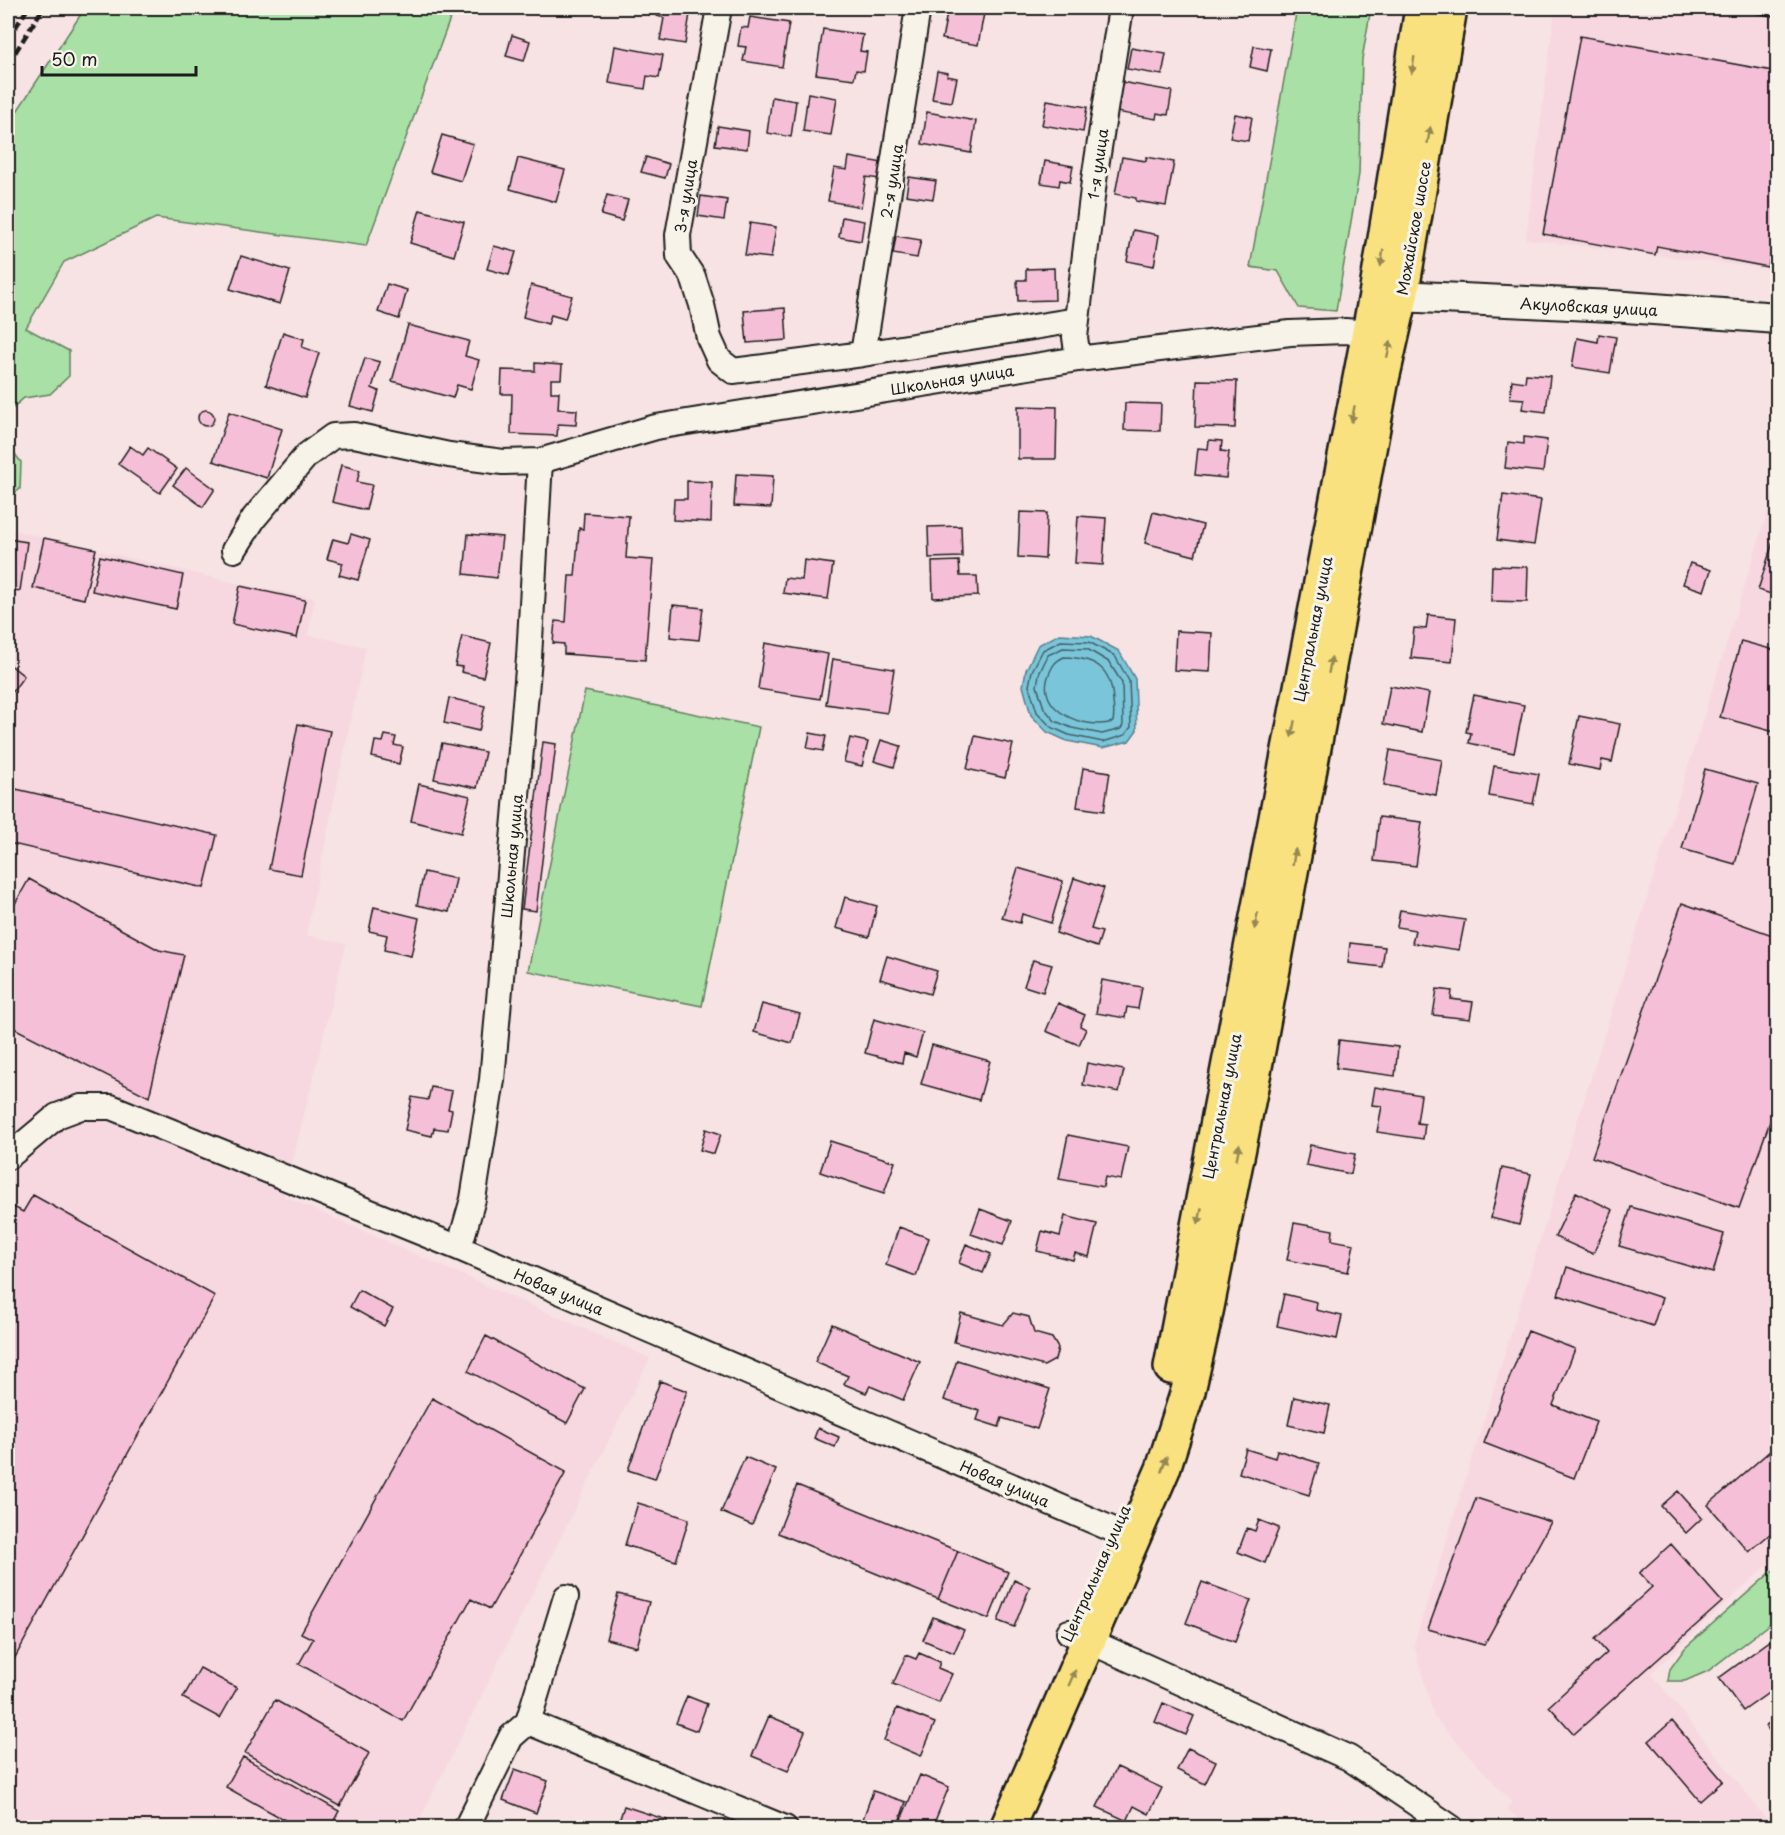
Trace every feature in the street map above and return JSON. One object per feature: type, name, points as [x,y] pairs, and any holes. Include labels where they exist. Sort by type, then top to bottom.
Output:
[{"type":"main road","name":"Можайское шоссе","points":[[1370,447],[1382,379],[1389,296],[1422,8]]},
{"type":"main road","name":"Можайское шоссе","points":[[1366,345],[1389,296],[1450,8]]},
{"type":"main road","name":"Центральная улица","points":[[1007,1827],[1079,1637],[1114,1530],[1140,1470],[1172,1361],[1366,345]]},
{"type":"main road","name":"Центральная улица","points":[[985,1827],[1163,1469],[1188,1391],[1254,1072],[1370,447]]},
{"type":"street","name":"3-я улица","points":[[719,8],[678,235],[679,256],[693,278],[702,304],[709,338],[719,360],[733,371],[863,354]]},
{"type":"street","name":"2-я улица","points":[[863,354],[918,8]]},
{"type":"street","name":"1-я улица","points":[[1078,359],[1075,337],[1095,173],[1121,8]]},
{"type":"street","name":"Акуловская улица","points":[[1389,296],[1612,306],[1778,318]]},
{"type":"street","points":[[863,354],[1077,320]]},
{"type":"street","name":"Школьная улица","points":[[234,550],[254,518],[307,455],[333,436],[354,435],[449,455],[503,462],[540,461],[656,427],[1078,359],[1290,333],[1345,331],[1366,345]]},
{"type":"street","name":"Школьная улица","points":[[459,1248],[473,1199],[492,1080],[529,658],[540,461]]},
{"type":"street","name":"Новая улица","points":[[8,1157],[57,1116],[81,1107],[111,1107],[459,1248],[1114,1530]]},
{"type":"street","points":[[466,1827],[511,1737],[528,1722],[566,1597]]},
{"type":"street","points":[[1079,1637],[1349,1758],[1452,1827]]},
{"type":"street","points":[[528,1722],[785,1827]]},
{"type":"shaded area","points":[[1555,8],[1777,8],[1777,270],[1526,239]]},
{"type":"shaded area","points":[[1777,482],[1777,1556],[1651,1673],[1773,1827],[1527,1827],[1506,1808],[1512,1802],[1434,1717],[1414,1644]]},
{"type":"shaded area","points":[[8,529],[240,584],[315,598],[308,635],[366,647],[306,935],[346,944],[284,1196],[650,1358],[416,1827],[8,1828]]},
{"type":"green space","points":[[85,8],[454,8],[366,246],[156,218],[64,262],[26,328],[69,351],[69,376],[50,394],[24,398],[8,412],[8,125]]},
{"type":"green space","points":[[1297,8],[1371,8],[1362,59],[1359,174],[1336,311],[1299,308],[1278,271],[1250,267]]},
{"type":"green space","points":[[8,445],[21,462],[20,489],[8,498]]},
{"type":"green space","points":[[585,691],[759,727],[702,1006],[528,971]]},
{"type":"green space","points":[[1777,1567],[1777,1618],[1708,1671],[1685,1681],[1668,1681],[1670,1669],[1685,1648]]},
{"type":"water","points":[[1060,634],[1091,636],[1119,651],[1135,679],[1137,730],[1129,741],[1103,748],[1067,741],[1047,732],[1031,715],[1023,686],[1026,670],[1038,645]]},
{"type":"building","points":[[659,8],[691,8],[685,44],[660,40],[664,18],[657,16]]},
{"type":"building","points":[[948,8],[985,8],[978,45],[942,39]]},
{"type":"building","points":[[1727,8],[1778,8],[1778,17]]},
{"type":"building","points":[[750,17],[789,23],[782,67],[743,61],[746,47],[738,46],[741,27],[748,28]]},
{"type":"building","points":[[823,29],[863,35],[860,51],[867,52],[864,71],[856,70],[854,79],[816,74]]},
{"type":"building","points":[[512,35],[530,41],[524,61],[506,56]]},
{"type":"building","points":[[1580,36],[1778,72],[1778,216],[1768,267],[1657,246],[1655,255],[1543,234]]},
{"type":"building","points":[[615,46],[663,55],[659,78],[647,76],[645,89],[609,83]]},
{"type":"building","points":[[1254,46],[1271,49],[1267,71],[1250,67]]},
{"type":"building","points":[[1131,48],[1166,54],[1162,75],[1127,69]]},
{"type":"building","points":[[937,71],[957,78],[952,102],[932,99]]},
{"type":"building","points":[[1121,82],[1172,91],[1168,115],[1157,113],[1156,119],[1116,112]]},
{"type":"building","points":[[808,93],[837,98],[831,135],[803,131]]},
{"type":"building","points":[[772,97],[796,101],[791,137],[767,133]]},
{"type":"building","points":[[1047,100],[1087,107],[1083,132],[1042,125]]},
{"type":"building","points":[[927,112],[976,121],[971,153],[922,144]]},
{"type":"building","points":[[1235,114],[1252,117],[1248,141],[1230,138]]},
{"type":"building","points":[[718,126],[749,131],[747,149],[715,145]]},
{"type":"building","points":[[442,135],[473,144],[461,181],[430,172]]},
{"type":"building","points":[[646,157],[669,164],[665,178],[641,172]]},
{"type":"building","points":[[849,157],[883,163],[880,179],[866,177],[861,207],[828,201],[834,168],[847,170]]},
{"type":"building","points":[[1122,157],[1146,161],[1146,157],[1174,162],[1166,206],[1136,201],[1136,198],[1115,194]]},
{"type":"building","points":[[518,158],[565,170],[556,202],[510,189]]},
{"type":"building","points":[[1045,161],[1073,166],[1070,182],[1060,180],[1059,186],[1041,183]]},
{"type":"building","points":[[909,177],[936,181],[933,199],[906,195]]},
{"type":"building","points":[[607,195],[628,200],[622,221],[601,215]]},
{"type":"building","points":[[701,196],[727,200],[724,220],[698,216]]},
{"type":"building","points":[[420,210],[464,222],[454,256],[410,243]]},
{"type":"building","points":[[842,217],[864,221],[861,241],[839,237]]},
{"type":"building","points":[[750,223],[776,227],[771,258],[745,255]]},
{"type":"building","points":[[1133,230],[1159,235],[1154,266],[1127,261]]},
{"type":"building","points":[[896,236],[921,240],[917,258],[893,254]]},
{"type":"building","points":[[494,246],[516,252],[509,275],[487,269]]},
{"type":"building","points":[[241,256],[290,271],[280,304],[230,289]]},
{"type":"building","points":[[1054,268],[1055,300],[1018,301],[1017,280],[1026,280],[1026,269]]},
{"type":"building","points":[[387,284],[407,290],[399,319],[378,312]]},
{"type":"building","points":[[531,285],[572,296],[565,319],[551,315],[548,324],[523,317]]},
{"type":"building","points":[[785,308],[787,340],[747,343],[744,311]]},
{"type":"building","points":[[408,325],[469,341],[465,356],[479,360],[471,389],[457,385],[453,398],[392,381]]},
{"type":"building","points":[[283,332],[304,339],[302,347],[319,353],[305,398],[266,385]]},
{"type":"building","points":[[1599,334],[1616,337],[1610,373],[1572,367],[1577,338],[1598,342]]},
{"type":"building","points":[[365,358],[380,362],[372,388],[379,391],[373,412],[350,406]]},
{"type":"building","points":[[535,363],[562,365],[561,379],[551,379],[551,392],[559,392],[558,409],[577,410],[576,425],[558,424],[557,436],[511,434],[512,394],[501,394],[502,370],[535,371]]},
{"type":"building","points":[[1526,374],[1550,376],[1546,412],[1522,409],[1524,399],[1510,398],[1512,380],[1525,382]]},
{"type":"building","points":[[1197,380],[1237,381],[1235,428],[1195,427]]},
{"type":"building","points":[[1125,403],[1161,404],[1160,431],[1124,430]]},
{"type":"building","points":[[1018,406],[1057,407],[1056,459],[1018,459]]},
{"type":"building","points":[[206,410],[212,412],[214,418],[212,424],[206,426],[200,424],[198,418],[200,412]]},
{"type":"building","points":[[229,412],[282,429],[267,478],[213,461]]},
{"type":"building","points":[[1524,437],[1547,440],[1543,472],[1505,468],[1508,442],[1524,444]]},
{"type":"building","points":[[1209,440],[1222,441],[1221,451],[1229,452],[1226,478],[1195,475],[1198,448],[1208,449]]},
{"type":"building","points":[[130,446],[143,455],[148,448],[177,469],[160,493],[118,464]]},
{"type":"building","points":[[341,465],[360,470],[357,482],[372,485],[366,510],[332,502]]},
{"type":"building","points":[[186,468],[215,489],[203,507],[173,485]]},
{"type":"building","points":[[736,474],[773,476],[771,508],[734,506]]},
{"type":"building","points":[[687,481],[712,482],[711,522],[673,520],[674,499],[687,499]]},
{"type":"building","points":[[1503,495],[1541,500],[1534,545],[1497,540]]},
{"type":"building","points":[[1020,512],[1047,513],[1045,559],[1018,557]]},
{"type":"building","points":[[1153,512],[1203,525],[1195,556],[1145,543]]},
{"type":"building","points":[[584,513],[629,516],[626,558],[653,560],[645,660],[564,654],[564,644],[553,643],[555,621],[566,622],[569,576],[575,576],[579,528],[583,529]]},
{"type":"building","points":[[1078,516],[1106,518],[1103,565],[1075,563]]},
{"type":"building","points":[[961,526],[962,557],[929,558],[928,527]]},
{"type":"building","points":[[1778,526],[1778,596],[1758,590]]},
{"type":"building","points":[[351,534],[370,540],[358,580],[339,575],[343,563],[327,559],[333,539],[348,543]]},
{"type":"building","points":[[468,534],[502,537],[497,578],[464,574]]},
{"type":"building","points":[[44,538],[96,549],[84,599],[33,588]]},
{"type":"building","points":[[8,539],[27,542],[20,591],[8,589]]},
{"type":"building","points":[[100,556],[183,575],[176,609],[92,591]]},
{"type":"building","points":[[804,560],[833,564],[828,599],[783,593],[785,578],[802,580]]},
{"type":"building","points":[[959,561],[960,576],[977,576],[978,596],[933,598],[932,562]]},
{"type":"building","points":[[1690,563],[1711,570],[1704,591],[1683,584]]},
{"type":"building","points":[[1492,566],[1528,567],[1527,602],[1491,601]]},
{"type":"building","points":[[240,586],[305,600],[297,638],[232,624]]},
{"type":"building","points":[[673,605],[703,608],[699,640],[670,637]]},
{"type":"building","points":[[1428,615],[1456,618],[1452,662],[1411,658],[1414,628],[1426,629]]},
{"type":"building","points":[[1176,631],[1212,633],[1210,672],[1174,670]]},
{"type":"building","points":[[462,636],[491,643],[483,677],[461,672],[462,667],[455,666]]},
{"type":"building","points":[[1741,641],[1778,651],[1778,733],[1720,717]]},
{"type":"building","points":[[765,643],[828,654],[820,699],[758,689]]},
{"type":"building","points":[[833,659],[894,669],[887,713],[826,704]]},
{"type":"building","points":[[8,663],[24,676],[8,698]]},
{"type":"building","points":[[1390,686],[1429,693],[1422,732],[1383,724]]},
{"type":"building","points":[[1474,695],[1524,705],[1514,753],[1469,743],[1471,733],[1466,732]]},
{"type":"building","points":[[449,698],[485,706],[479,731],[444,723]]},
{"type":"building","points":[[1579,716],[1620,724],[1612,762],[1602,760],[1600,770],[1569,764]]},
{"type":"building","points":[[298,724],[330,731],[301,875],[269,869]]},
{"type":"building","points":[[810,733],[826,736],[823,751],[807,748]]},
{"type":"building","points":[[385,735],[396,737],[394,745],[403,747],[399,764],[372,757],[375,741],[383,742]]},
{"type":"building","points":[[975,736],[1013,744],[1005,778],[967,769]]},
{"type":"building","points":[[850,738],[868,742],[862,766],[844,762]]},
{"type":"building","points":[[881,740],[901,746],[894,767],[874,761]]},
{"type":"building","points":[[543,742],[556,744],[536,911],[522,909]]},
{"type":"building","points":[[442,743],[485,752],[477,788],[434,779]]},
{"type":"building","points":[[1390,750],[1442,760],[1436,795],[1384,785]]},
{"type":"building","points":[[1494,766],[1539,774],[1533,804],[1489,796]]},
{"type":"building","points":[[1083,768],[1110,772],[1104,811],[1077,807]]},
{"type":"building","points":[[1705,769],[1758,784],[1735,864],[1682,849]]},
{"type":"building","points":[[419,784],[470,796],[461,833],[411,821]]},
{"type":"building","points":[[16,789],[217,835],[204,888],[8,843],[8,824]]},
{"type":"building","points":[[1379,817],[1422,822],[1416,866],[1374,861]]},
{"type":"building","points":[[1018,868],[1063,881],[1051,923],[1022,914],[1020,923],[1002,918]]},
{"type":"building","points":[[424,872],[456,879],[449,912],[417,905]]},
{"type":"building","points":[[1074,878],[1104,888],[1091,929],[1102,932],[1097,947],[1056,933]]},
{"type":"building","points":[[29,879],[159,950],[184,955],[149,1097],[14,1028],[8,1042],[8,916]]},
{"type":"building","points":[[845,897],[877,906],[869,937],[836,928]]},
{"type":"building","points":[[1682,903],[1778,937],[1778,1099],[1739,1208],[1592,1157]]},
{"type":"building","points":[[374,907],[419,918],[411,956],[384,950],[387,935],[369,931]]},
{"type":"building","points":[[1400,910],[1465,920],[1459,950],[1412,943],[1415,930],[1397,927]]},
{"type":"building","points":[[1350,943],[1385,947],[1382,967],[1348,963]]},
{"type":"building","points":[[887,956],[937,971],[930,994],[880,979]]},
{"type":"building","points":[[1033,960],[1052,965],[1043,992],[1024,986]]},
{"type":"building","points":[[1102,980],[1142,987],[1138,1009],[1127,1007],[1125,1018],[1096,1013]]},
{"type":"building","points":[[1437,989],[1452,991],[1451,999],[1473,1002],[1470,1019],[1433,1015]]},
{"type":"building","points":[[1058,1003],[1085,1015],[1080,1026],[1086,1029],[1079,1045],[1046,1031]]},
{"type":"building","points":[[762,1004],[800,1014],[792,1043],[754,1032]]},
{"type":"building","points":[[874,1019],[923,1033],[916,1057],[904,1053],[902,1063],[865,1053]]},
{"type":"building","points":[[1339,1040],[1398,1047],[1395,1076],[1336,1068]]},
{"type":"building","points":[[932,1045],[990,1061],[979,1100],[921,1084]]},
{"type":"building","points":[[1087,1063],[1124,1070],[1119,1092],[1083,1085]]},
{"type":"building","points":[[431,1087],[452,1091],[448,1109],[452,1110],[448,1130],[434,1128],[432,1136],[405,1130],[412,1097],[428,1100]]},
{"type":"building","points":[[1375,1087],[1421,1095],[1417,1123],[1425,1124],[1423,1139],[1377,1132],[1382,1106],[1372,1105]]},
{"type":"building","points":[[706,1129],[721,1134],[714,1154],[700,1150]]},
{"type":"building","points":[[1068,1135],[1128,1147],[1121,1180],[1105,1177],[1103,1187],[1059,1179]]},
{"type":"building","points":[[830,1141],[895,1162],[884,1193],[820,1172]]},
{"type":"building","points":[[1310,1145],[1355,1154],[1351,1174],[1306,1165]]},
{"type":"building","points":[[1502,1168],[1531,1174],[1519,1225],[1491,1218]]},
{"type":"building","points":[[1576,1192],[1613,1210],[1593,1254],[1555,1237]]},
{"type":"building","points":[[33,1195],[215,1296],[8,1670],[8,1204],[23,1212]]},
{"type":"building","points":[[1631,1207],[1724,1234],[1713,1273],[1619,1246]]},
{"type":"building","points":[[980,1209],[1012,1221],[1003,1245],[971,1234]]},
{"type":"building","points":[[1065,1216],[1097,1224],[1089,1257],[1075,1253],[1073,1260],[1037,1251],[1042,1231],[1060,1236]]},
{"type":"building","points":[[1294,1223],[1333,1230],[1332,1240],[1354,1244],[1348,1272],[1287,1260]]},
{"type":"building","points":[[899,1227],[929,1238],[916,1276],[886,1265]]},
{"type":"building","points":[[966,1244],[991,1254],[983,1273],[959,1263]]},
{"type":"building","points":[[1567,1267],[1662,1298],[1653,1326],[1558,1295]]},
{"type":"building","points":[[359,1290],[393,1309],[384,1326],[350,1307]]},
{"type":"building","points":[[1284,1294],[1317,1302],[1316,1310],[1342,1316],[1337,1339],[1277,1326]]},
{"type":"building","points":[[961,1313],[1003,1325],[1013,1313],[1029,1317],[1034,1333],[1052,1338],[1058,1348],[1055,1360],[1044,1366],[954,1342]]},
{"type":"building","points":[[832,1324],[920,1362],[903,1400],[870,1386],[866,1393],[844,1384],[848,1376],[815,1362]]},
{"type":"building","points":[[1528,1331],[1575,1349],[1553,1405],[1596,1422],[1574,1478],[1484,1443]]},
{"type":"building","points":[[486,1336],[585,1389],[567,1423],[468,1371]]},
{"type":"building","points":[[957,1360],[1050,1389],[1037,1429],[1002,1418],[999,1427],[977,1420],[980,1411],[944,1400]]},
{"type":"building","points":[[660,1381],[687,1391],[655,1479],[628,1470]]},
{"type":"building","points":[[1294,1397],[1330,1405],[1324,1433],[1288,1425]]},
{"type":"building","points":[[432,1398],[566,1472],[490,1609],[471,1599],[403,1721],[299,1664],[313,1639],[301,1633]]},
{"type":"building","points":[[818,1428],[839,1437],[835,1447],[814,1438]]},
{"type":"building","points":[[1778,1444],[1778,1527],[1749,1552],[1708,1505]]},
{"type":"building","points":[[1246,1449],[1275,1458],[1277,1450],[1319,1463],[1309,1495],[1239,1473]]},
{"type":"building","points":[[745,1457],[776,1470],[752,1525],[721,1512]]},
{"type":"building","points":[[797,1485],[958,1551],[938,1599],[778,1533]]},
{"type":"building","points":[[1678,1491],[1702,1518],[1686,1533],[1661,1506]]},
{"type":"building","points":[[1476,1498],[1551,1522],[1484,1645],[1428,1629]]},
{"type":"building","points":[[638,1503],[689,1519],[676,1561],[625,1545]]},
{"type":"building","points":[[1259,1520],[1279,1528],[1265,1563],[1238,1552],[1247,1528],[1255,1531]]},
{"type":"building","points":[[1671,1544],[1722,1602],[1574,1734],[1549,1706],[1607,1653],[1595,1639],[1652,1587],[1639,1573]]},
{"type":"building","points":[[958,1551],[1008,1572],[989,1619],[938,1599]]},
{"type":"building","points":[[1014,1580],[1030,1587],[1014,1627],[998,1621]]},
{"type":"building","points":[[1202,1582],[1251,1600],[1235,1642],[1186,1623]]},
{"type":"building","points":[[618,1594],[649,1602],[637,1647],[606,1639]]},
{"type":"building","points":[[933,1617],[964,1630],[954,1653],[923,1640]]},
{"type":"building","points":[[1778,1635],[1778,1686],[1743,1711],[1719,1678]]},
{"type":"building","points":[[919,1653],[940,1662],[938,1668],[952,1674],[939,1703],[893,1684],[906,1655],[916,1659]]},
{"type":"building","points":[[200,1668],[237,1688],[220,1718],[183,1698]]},
{"type":"building","points":[[687,1696],[707,1704],[697,1731],[676,1723]]},
{"type":"building","points":[[275,1700],[369,1753],[340,1806],[245,1753]]},
{"type":"building","points":[[1163,1703],[1194,1716],[1186,1735],[1155,1722]]},
{"type":"building","points":[[897,1708],[935,1723],[921,1756],[884,1740]]},
{"type":"building","points":[[769,1716],[805,1731],[788,1771],[752,1756]]},
{"type":"building","points":[[1778,1718],[1777,1756],[1769,1746],[1776,1741],[1766,1726]]},
{"type":"building","points":[[1672,1721],[1723,1781],[1700,1801],[1649,1741]]},
{"type":"building","points":[[1188,1748],[1216,1761],[1205,1784],[1177,1770]]},
{"type":"building","points":[[243,1757],[339,1811],[330,1828],[299,1828],[226,1787]]},
{"type":"building","points":[[1117,1767],[1162,1788],[1149,1814],[1134,1806],[1127,1821],[1097,1807]]},
{"type":"building","points":[[515,1769],[548,1781],[536,1813],[503,1800]]},
{"type":"building","points":[[920,1775],[949,1787],[932,1828],[913,1828],[900,1822]]},
{"type":"building","points":[[873,1791],[906,1802],[897,1828],[888,1828],[863,1819]]},
{"type":"building","points":[[624,1806],[667,1820],[665,1828],[617,1828]]},
{"type":"railway","points":[[8,39],[28,8]]},
{"type":"railway","points":[[8,64],[43,8]]}]
